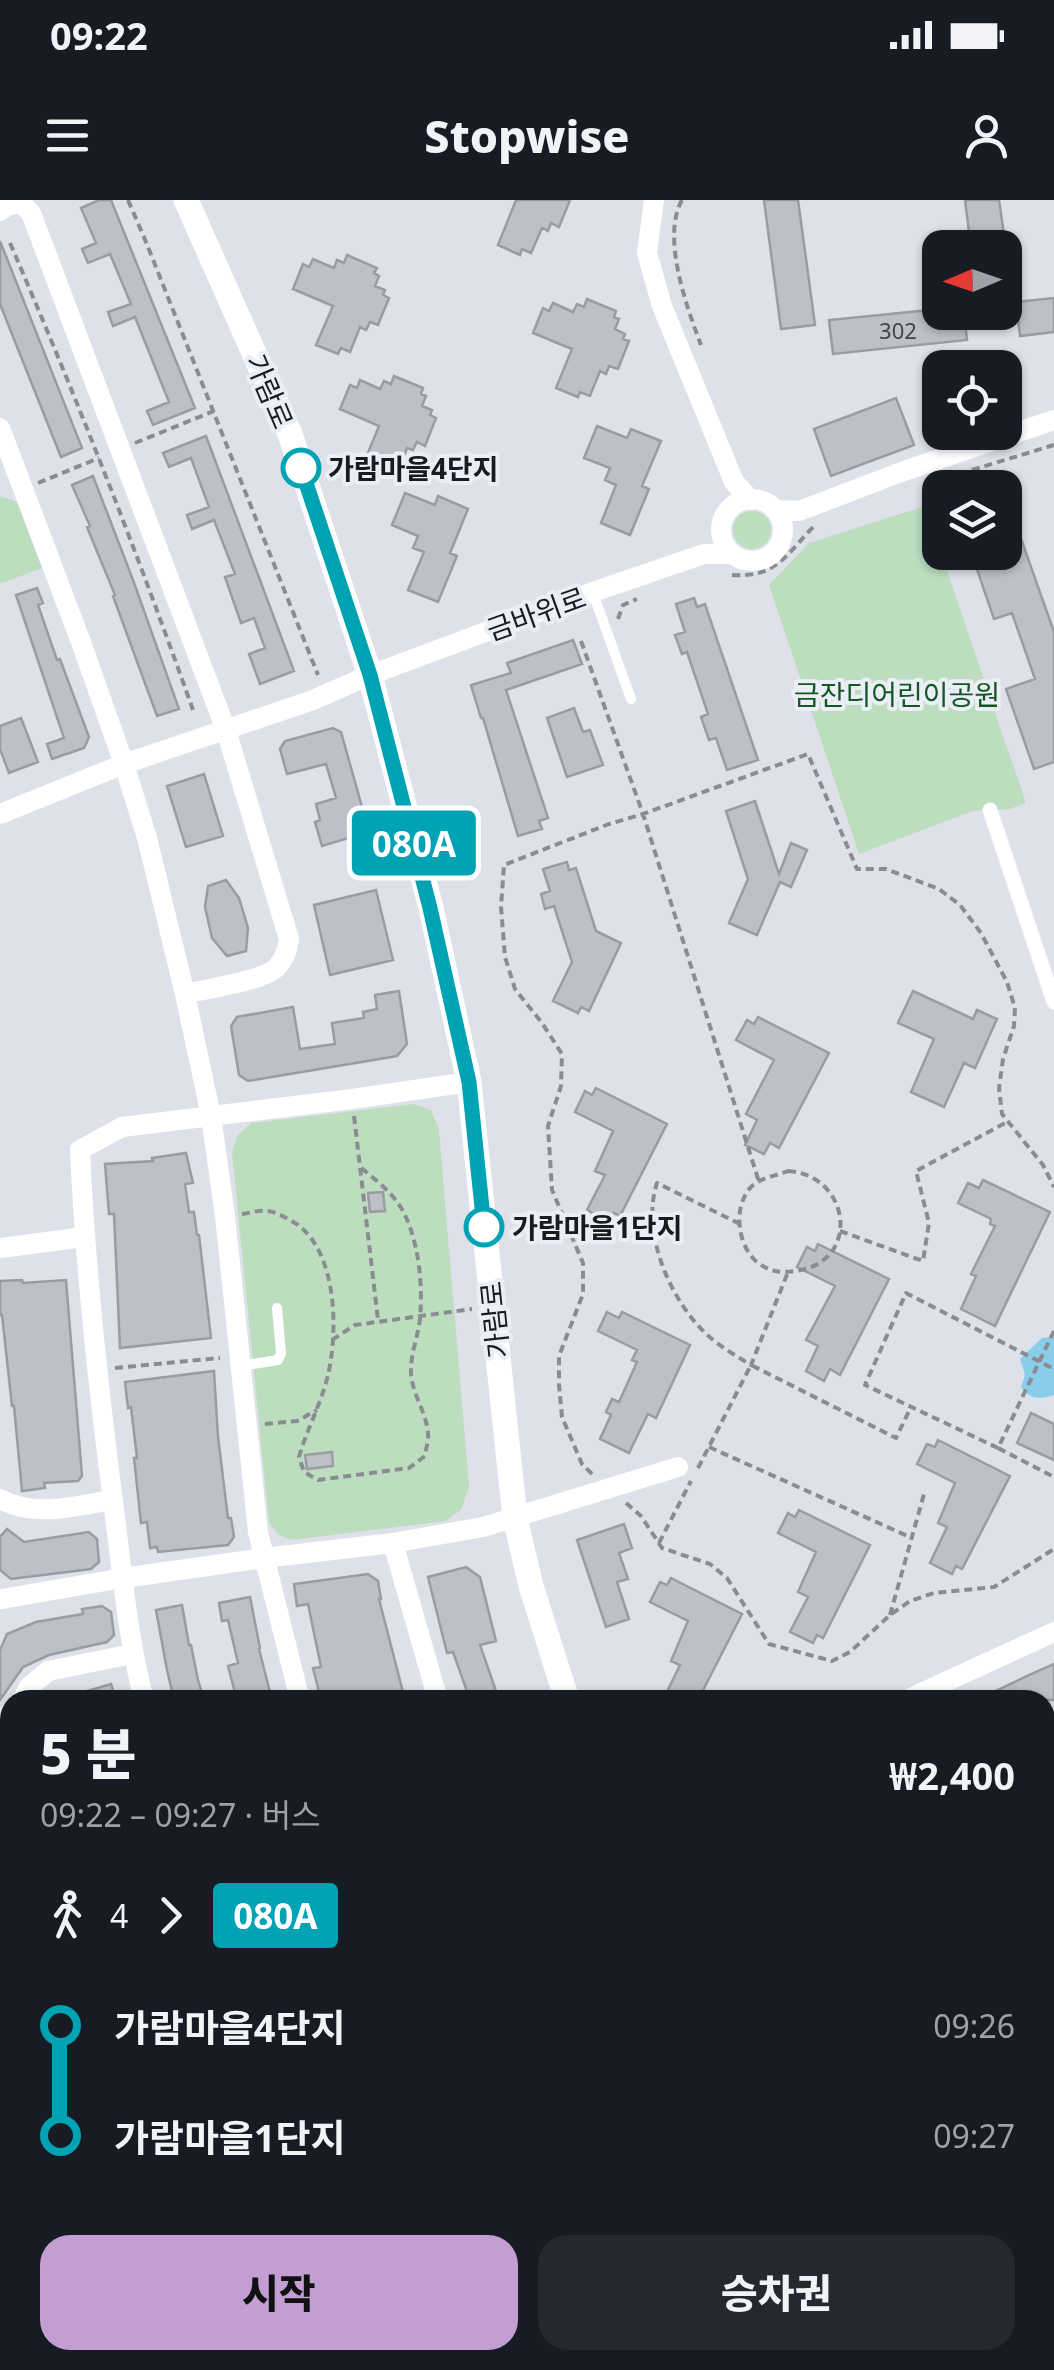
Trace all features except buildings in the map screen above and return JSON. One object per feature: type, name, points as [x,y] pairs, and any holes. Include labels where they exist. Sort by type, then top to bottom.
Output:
[{"type":"street","name":"가람로","points":[[186,200],[290,434],[370,675],[430,908],[469,1082],[515,1518],[531,1586],[565,1690]]},
{"type":"street","points":[[654,200],[648,252],[662,306],[742,503]]},
{"type":"street","points":[[0,211],[9,204],[22,204],[31,213],[226,730],[289,939],[277,968],[263,976],[184,994]]},
{"type":"street","points":[[782,533],[904,470],[1054,420]]},
{"type":"street","points":[[0,428],[14,481],[81,642],[124,764],[147,838],[184,994],[211,1116],[225,1216],[258,1532],[297,1690]]},
{"type":"street","points":[[721,532],[704,554],[730,564],[740,559],[761,560],[778,547],[782,533],[780,516],[764,502],[742,503],[723,518],[721,532],[730,564]]},
{"type":"street","points":[[774,510],[808,517]]},
{"type":"street","name":"금바위로","points":[[0,814],[124,764],[313,700],[370,675],[704,554]]},
{"type":"street","points":[[990,810],[1054,1002]]},
{"type":"street","points":[[141,1690],[132,1654],[96,1370],[80,1150],[122,1127],[469,1082]]},
{"type":"street","points":[[0,1248],[84,1237]]},
{"type":"street","points":[[1,1600],[123,1578],[392,1543],[483,1526],[678,1467]]},
{"type":"street","points":[[0,1499],[14,1507],[42,1511],[113,1500]]},
{"type":"street","points":[[392,1543],[435,1690]]},
{"type":"street","points":[[928,1690],[1054,1632]]},
{"type":"street","points":[[27,1690],[48,1671],[132,1654]]},
{"type":"lane","points":[[593,592],[631,699]]},
{"type":"lane","points":[[241,1361],[278,1360],[281,1353],[277,1308]]},
{"type":"path","points":[[128,200],[324,689]]},
{"type":"path","points":[[682,200],[674,221],[678,266],[685,302],[704,352]]},
{"type":"path","points":[[10,243],[99,458],[193,710]]},
{"type":"path","points":[[14,481],[99,458],[214,411]]},
{"type":"path","points":[[973,470],[1054,445]]},
{"type":"path","points":[[730,564],[760,575],[777,565],[808,517]]},
{"type":"path","points":[[617,621],[623,605],[640,598]]},
{"type":"path","points":[[581,642],[643,814],[758,1182]]},
{"type":"path","points":[[1054,1187],[1043,1165],[1002,1114],[999,1088],[1015,1008],[995,956],[960,905],[939,889],[886,868],[856,868],[808,754],[504,865],[501,907],[505,957],[515,988],[562,1054],[561,1086],[548,1126],[552,1190],[583,1263],[583,1294],[559,1356],[562,1417],[582,1464],[641,1516],[662,1548],[710,1564],[727,1578],[769,1644],[832,1661],[850,1652],[890,1614],[910,1601],[934,1592],[994,1587],[1054,1549]]},
{"type":"path","points":[[352,1099],[378,1320]]},
{"type":"path","points":[[840,1231],[923,1261],[929,1223],[916,1171],[1007,1122]]},
{"type":"path","points":[[225,1216],[268,1210],[293,1221],[314,1240],[326,1268],[332,1340],[318,1410],[299,1456],[304,1472],[318,1480],[408,1468],[425,1456],[429,1436],[412,1387],[410,1367],[420,1315],[415,1244],[403,1210],[360,1166]]},
{"type":"path","points":[[800,1172],[821,1182],[829,1190],[842,1220],[831,1254],[803,1270],[788,1272],[771,1271],[754,1260],[740,1232],[740,1214],[745,1196],[758,1182],[800,1172]]},
{"type":"path","points":[[740,1224],[657,1183],[654,1242],[669,1284],[710,1338],[751,1365],[896,1438],[911,1407]]},
{"type":"path","points":[[659,1544],[751,1365],[788,1272]]},
{"type":"path","points":[[1054,1368],[906,1292],[865,1385],[1054,1478]]},
{"type":"path","points":[[332,1340],[355,1325],[378,1320],[493,1307]]},
{"type":"path","points":[[998,1448],[1054,1331]]},
{"type":"path","points":[[96,1370],[241,1361]]},
{"type":"path","points":[[246,1426],[297,1421],[318,1410]]},
{"type":"path","points":[[709,1447],[912,1538]]},
{"type":"path","points":[[890,1614],[924,1494]]},
{"type":"green space","points":[[0,496],[17,502],[42,568],[0,584]]},
{"type":"green space","name":"금잔디어린이공원","points":[[922,507],[922,570],[947,570],[1026,803],[1010,809],[973,811],[859,854],[769,585],[809,543]]},
{"type":"green space","points":[[752,511],[765,517],[771,530],[765,543],[752,549],[739,543],[733,530],[739,517]]},
{"type":"green space","points":[[414,1104],[431,1110],[439,1129],[469,1487],[461,1510],[446,1521],[291,1540],[279,1535],[269,1523],[232,1152],[237,1136],[251,1123]]},
{"type":"water","points":[[1054,1337],[1054,1395],[1032,1396],[1021,1387],[1025,1375],[1020,1359],[1042,1338]]},
{"type":"bus line","name":"080A","points":[[301,468],[370,675],[430,908],[469,1082],[484,1227]]},
{"type":"place","name":"가람마을4단지","points":[[301,468]]},
{"type":"place","name":"가람마을1단지","points":[[484,1227]]}]
